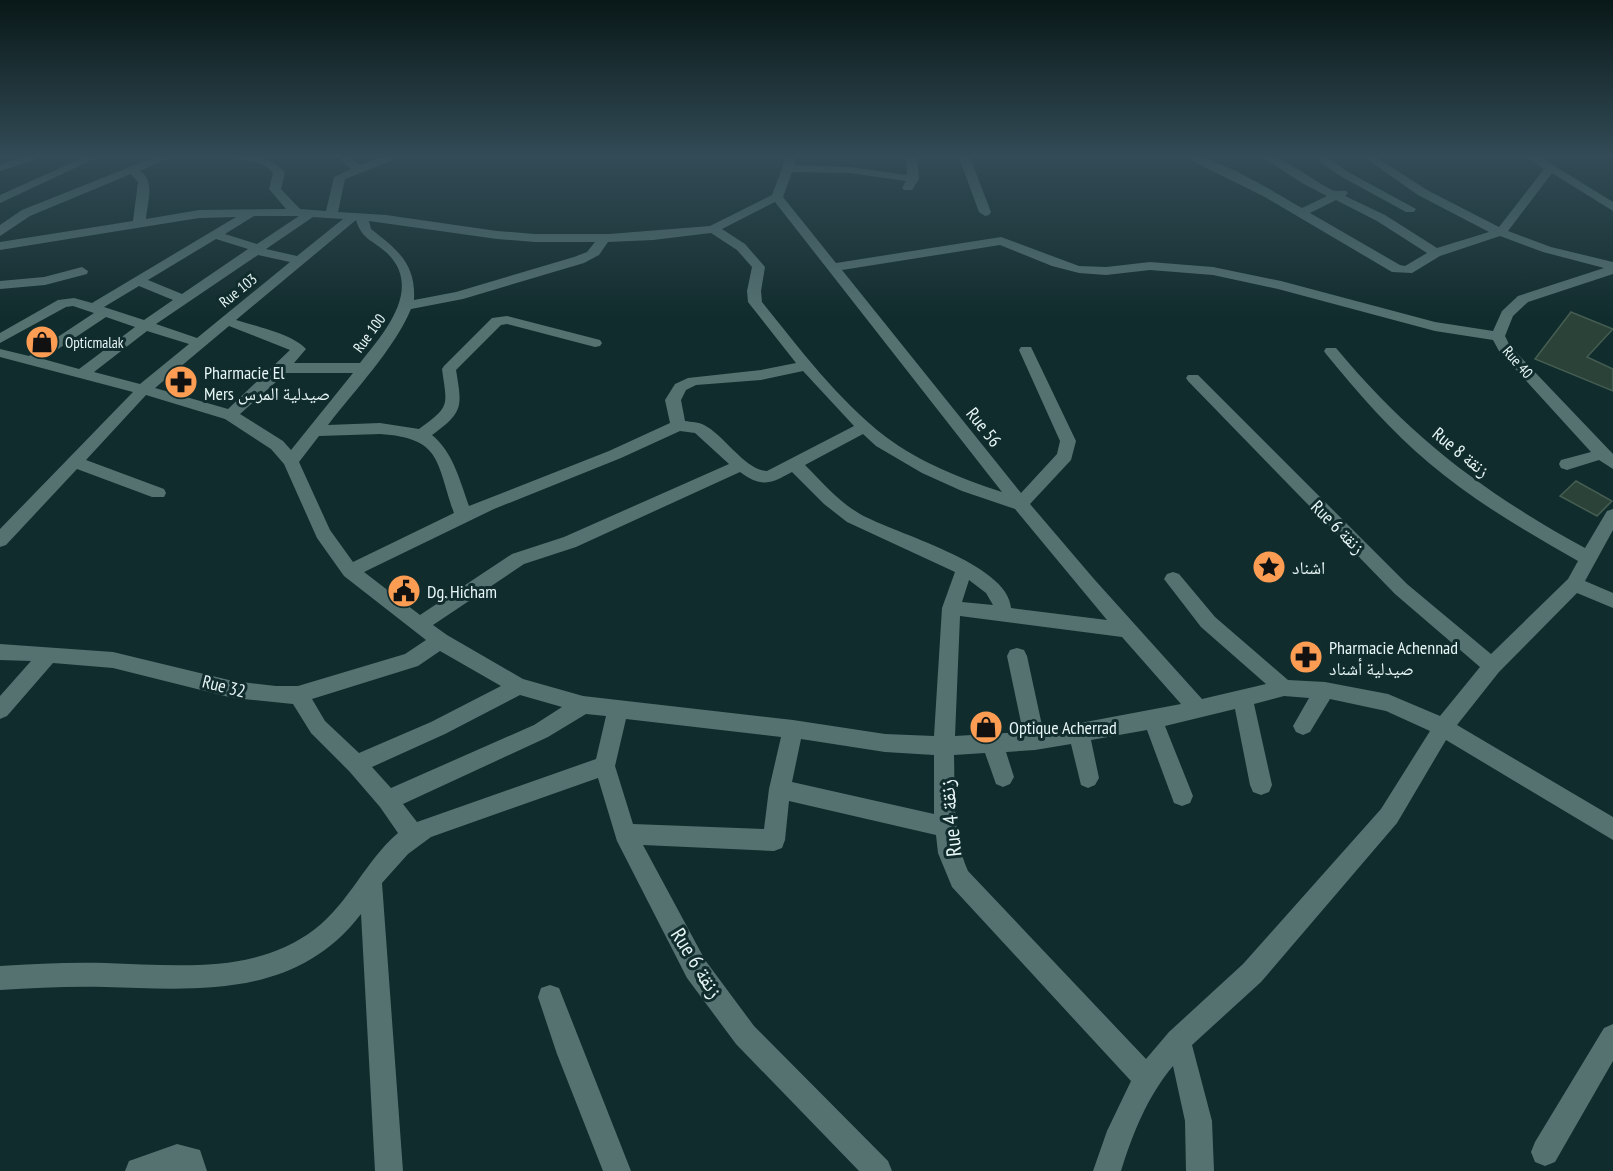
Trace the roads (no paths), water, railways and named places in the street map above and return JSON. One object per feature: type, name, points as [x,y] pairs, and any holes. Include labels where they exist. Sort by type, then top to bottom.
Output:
[{"type":"street","points":[[0,232],[13,220],[34,210]]},
{"type":"street","points":[[140,223],[141,210]]},
{"type":"street","points":[[331,214],[332,210]]},
{"type":"street","points":[[0,246],[199,213],[331,214],[386,219],[516,237],[603,238],[653,236],[713,229],[752,210]]},
{"type":"street","name":"Rue 56","points":[[787,210],[1020,504],[1125,630],[1197,708]]},
{"type":"street","points":[[1292,210],[1401,270],[1407,270],[1436,253],[1501,232],[1518,210]]},
{"type":"street","points":[[1299,214],[1308,210]]},
{"type":"street","points":[[1363,210],[1381,218],[1436,253]]},
{"type":"street","points":[[1381,218],[1408,210]]},
{"type":"street","points":[[1457,210],[1501,232],[1556,253],[1613,267]]},
{"type":"street","points":[[31,361],[139,280],[251,213]]},
{"type":"street","points":[[82,374],[182,299],[311,213]]},
{"type":"street","name":"Rue 103","points":[[0,540],[144,389],[300,261],[358,217]]},
{"type":"street","name":"Rue 100","points":[[291,462],[399,321],[405,306],[408,287],[404,270],[393,252],[366,231],[358,217]]},
{"type":"street","points":[[713,229],[741,247],[759,267],[754,291],[755,302],[806,366],[864,427],[882,442],[927,469],[968,487],[1020,504],[1065,456],[1068,441],[1026,350]]},
{"type":"street","points":[[216,235],[300,261]]},
{"type":"street","points":[[405,306],[458,296],[591,256],[598,250],[603,238]]},
{"type":"street","points":[[832,268],[1001,241],[1016,245],[1050,262],[1076,269],[1093,272],[1150,266],[1207,270],[1250,278],[1416,323],[1465,333],[1498,336]]},
{"type":"street","name":"Rue 40","points":[[1607,459],[1504,348],[1498,336],[1507,314],[1523,299],[1604,274],[1613,267]]},
{"type":"street","points":[[0,285],[45,281],[82,271]]},
{"type":"street","points":[[139,280],[182,299]]},
{"type":"street","points":[[0,339],[63,303],[74,302],[199,343]]},
{"type":"street","points":[[421,435],[448,413],[453,406],[454,397],[449,369],[497,321],[507,320],[595,343]]},
{"type":"street","points":[[226,321],[298,349],[282,368],[230,415]]},
{"type":"street","name":"Rue 8 زنقة","points":[[1331,351],[1353,379],[1449,470],[1536,529],[1588,558]]},
{"type":"street","points":[[0,353],[144,389],[230,415],[277,444],[291,462],[323,533],[350,571],[440,641],[518,686],[583,705],[793,729],[885,743],[944,746],[1035,741],[1153,720],[1197,708],[1243,700],[1284,688],[1325,690],[1388,703],[1443,727],[1613,829]]},
{"type":"street","points":[[678,426],[673,400],[680,387],[693,381],[760,375],[806,366]]},
{"type":"street","points":[[282,368],[363,368]]},
{"type":"street","name":"Rue 6 زنقة","points":[[1193,378],[1401,589],[1492,666]]},
{"type":"street","points":[[350,571],[508,496],[631,450],[678,426],[700,429],[741,465],[763,478],[795,465],[864,427]]},
{"type":"street","points":[[315,431],[397,429],[421,435],[436,445],[464,516]]},
{"type":"street","points":[[1567,464],[1607,459]]},
{"type":"street","points":[[74,462],[158,493]]},
{"type":"street","points":[[419,625],[518,559],[570,542],[741,465]]},
{"type":"street","points":[[795,465],[850,517],[914,544],[964,570],[993,590],[1001,600],[1002,614]]},
{"type":"street","points":[[1107,1171],[1117,1141],[1146,1078],[1178,1041],[1252,974],[1389,816],[1443,727],[1492,666],[1574,584],[1588,558],[1607,538],[1613,515]]},
{"type":"street","name":"Rue 4 زنقة","points":[[964,570],[951,608],[944,746],[949,853],[960,879],[1146,1078]]},
{"type":"street","points":[[1173,579],[1208,622],[1284,688]]},
{"type":"street","points":[[1574,584],[1613,601]]},
{"type":"street","points":[[951,608],[1125,630]]},
{"type":"street","name":"Rue 32","points":[[0,652],[125,662],[239,692],[268,696],[298,695],[411,660],[440,641]]},
{"type":"street","points":[[0,710],[48,655]]},
{"type":"street","points":[[1017,656],[1035,741]]},
{"type":"street","points":[[356,764],[395,749],[458,719],[518,686]]},
{"type":"street","points":[[1303,726],[1325,690]]},
{"type":"street","points":[[298,695],[318,727],[356,764],[388,800],[413,835]]},
{"type":"street","points":[[1243,700],[1261,785]]},
{"type":"street","points":[[388,800],[541,731],[583,705]]},
{"type":"street","name":"Rue 6 زنقة","points":[[618,709],[605,766],[625,834],[696,969],[745,1035],[878,1171]]},
{"type":"street","points":[[1153,720],[1182,795]]},
{"type":"street","points":[[625,834],[774,840],[780,789],[793,729]]},
{"type":"street","points":[[1079,732],[1088,778]]},
{"type":"street","points":[[993,744],[1003,777]]},
{"type":"street","points":[[0,978],[52,974],[161,979],[215,978],[262,967],[301,953],[324,937],[346,916],[398,847],[413,835],[449,819],[605,766]]},
{"type":"street","points":[[780,789],[946,827]]},
{"type":"street","points":[[371,882],[389,1171]]},
{"type":"street","points":[[549,997],[617,1171]]},
{"type":"street","points":[[1545,1152],[1613,1037]]},
{"type":"street","points":[[1178,1041],[1194,1088],[1200,1133],[1200,1171]]},
{"type":"street","points":[[139,1171],[177,1158],[190,1160],[193,1171]]},
{"type":"place","name":"Opticmalak","points":[[42,342]]},
{"type":"place","name":"Pharmacie El Mers صيدلية المرس","points":[[181,382]]},
{"type":"place","name":"اشناد","points":[[1269,567]]},
{"type":"place","name":"Dg. Hicham","points":[[404,591]]},
{"type":"place","name":"Pharmacie Achennad صيدلية أشناد","points":[[1306,657]]},
{"type":"place","name":"Optique Acherrad","points":[[986,727]]}]
